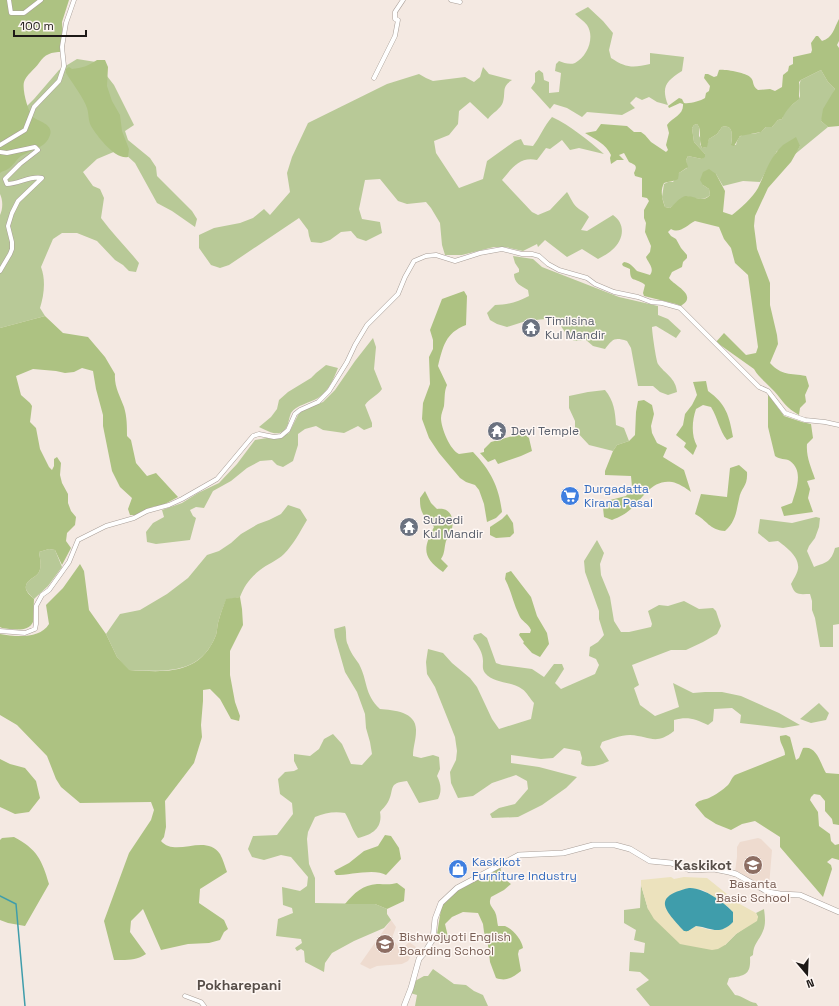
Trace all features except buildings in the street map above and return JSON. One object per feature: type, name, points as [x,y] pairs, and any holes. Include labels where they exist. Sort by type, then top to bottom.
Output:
[{"type":"street","points":[[9,0],[11,13],[24,13],[41,0]]},
{"type":"street","points":[[0,145],[25,130],[34,107],[59,81],[64,66],[62,47],[66,23],[74,0]]},
{"type":"street","points":[[374,78],[395,36],[398,20],[395,18],[395,12],[403,0]]},
{"type":"street","points":[[452,0],[460,2]]},
{"type":"street","points":[[0,152],[7,153],[35,147],[38,150],[20,164],[5,179],[7,184],[39,177],[42,178],[18,201],[12,213],[8,226],[12,249],[0,271]]},
{"type":"street","points":[[0,631],[25,633],[34,629],[36,624],[36,606],[42,596],[49,590],[69,562],[78,540],[106,526],[134,518],[147,511],[182,499],[217,479],[253,436],[259,434],[274,437],[281,436],[288,430],[295,414],[300,410],[318,402],[329,390],[348,362],[367,325],[398,294],[414,261],[426,256],[436,255],[455,261],[480,253],[502,249],[522,254],[532,254],[539,256],[548,264],[559,270],[587,278],[595,284],[614,292],[680,308],[759,387],[768,391],[785,413],[805,420],[839,425]]},
{"type":"street","points":[[404,1006],[419,959],[433,939],[435,920],[440,903],[457,888],[519,855],[563,853],[593,845],[615,845],[630,849],[650,861],[671,863],[690,870],[714,869],[736,874],[768,892],[800,895],[839,912]]},
{"type":"street","points":[[185,996],[201,1002],[204,1006]]},
{"type":"shaded area","name":"Basanta Basic School","points":[[758,838],[772,850],[769,886],[765,889],[735,872],[737,847],[740,842]]},
{"type":"shaded area","name":"Bishwojyoti English Boarding School","points":[[391,920],[396,927],[392,938],[401,950],[409,942],[416,947],[408,961],[402,964],[377,966],[370,969],[360,964]]},
{"type":"green space","points":[[0,0],[69,0],[62,22],[64,49],[62,52],[51,53],[44,57],[24,82],[27,105],[31,114],[33,117],[50,128],[50,135],[42,146],[21,156],[10,168],[0,173]]},
{"type":"green space","points":[[588,7],[613,33],[609,50],[611,58],[616,61],[625,65],[639,66],[650,64],[650,53],[684,57],[682,71],[672,78],[666,85],[665,94],[668,105],[657,102],[649,97],[642,100],[636,97],[630,103],[635,108],[622,115],[587,112],[582,117],[567,108],[554,104],[550,109],[531,88],[535,82],[535,73],[539,70],[543,73],[544,80],[549,82],[549,93],[559,92],[561,73],[555,71],[556,64],[559,61],[569,64],[575,63],[580,60],[589,46],[590,35],[587,25],[575,14]]},
{"type":"green space","points":[[839,19],[839,41],[837,45],[839,48],[839,126],[828,127],[821,121],[823,109],[835,89],[828,82],[821,70],[799,82],[799,99],[787,110],[782,119],[778,120],[772,127],[766,127],[761,132],[740,136],[734,146],[731,145],[732,135],[729,127],[722,127],[717,134],[709,139],[707,147],[702,148],[699,127],[697,124],[694,125],[692,128],[694,142],[705,154],[705,157],[702,159],[688,156],[686,160],[688,167],[679,173],[678,179],[664,183],[662,189],[662,198],[665,207],[670,208],[685,196],[701,199],[707,198],[710,195],[709,189],[703,185],[700,180],[703,172],[709,169],[716,174],[725,191],[723,212],[732,215],[746,203],[756,191],[768,165],[778,150],[796,137],[800,146],[791,162],[768,188],[755,216],[754,226],[757,249],[770,283],[770,305],[777,335],[778,344],[770,363],[782,372],[806,376],[809,386],[805,395],[806,402],[800,408],[799,415],[788,407],[754,369],[716,342],[724,333],[746,355],[756,353],[758,347],[748,275],[735,263],[731,248],[724,239],[719,227],[695,221],[680,230],[671,229],[668,232],[676,239],[687,255],[682,267],[672,272],[669,278],[686,293],[687,299],[685,303],[681,306],[644,296],[643,293],[645,285],[633,279],[630,269],[622,264],[624,262],[628,263],[637,271],[650,275],[652,270],[646,257],[650,252],[651,246],[645,232],[646,223],[644,218],[644,210],[649,201],[647,198],[642,197],[642,178],[635,176],[634,173],[636,168],[629,162],[624,153],[619,155],[624,160],[617,160],[611,164],[611,155],[609,151],[600,142],[585,133],[596,131],[601,124],[627,126],[634,132],[641,132],[651,142],[666,152],[668,150],[666,145],[669,133],[667,125],[682,111],[683,104],[680,103],[669,108],[668,106],[679,98],[686,103],[695,102],[705,98],[710,86],[704,78],[705,74],[714,77],[717,76],[719,70],[740,73],[750,77],[754,86],[758,90],[770,89],[775,91],[782,87],[783,75],[788,71],[789,66],[793,64],[793,57],[811,53],[811,43],[816,36],[818,36],[822,41],[829,38]]},
{"type":"green space","points":[[77,59],[96,62],[114,85],[134,125],[125,131],[128,140],[150,158],[156,167],[157,176],[192,211],[197,219],[195,227],[172,211],[157,203],[135,163],[124,153],[116,151],[97,159],[83,172],[93,186],[100,189],[104,198],[101,218],[139,263],[136,272],[129,271],[115,260],[97,241],[77,233],[62,233],[53,239],[41,267],[44,277],[44,288],[40,308],[45,316],[0,328],[0,215],[2,210],[2,199],[0,194],[0,129],[12,121],[34,99],[59,70]]},
{"type":"green space","points":[[97,60],[105,60],[108,67],[107,86],[112,101],[120,115],[122,131],[129,149],[128,157],[123,157],[112,151],[97,135],[90,124],[86,105],[66,73],[66,69],[69,67],[72,69],[82,67]]},
{"type":"green space","points":[[483,67],[489,74],[512,80],[505,87],[502,104],[488,119],[470,102],[459,111],[458,124],[449,135],[434,141],[436,153],[459,188],[483,179],[487,161],[515,141],[521,139],[524,145],[533,146],[552,117],[573,129],[604,154],[579,148],[570,150],[562,140],[550,149],[546,148],[537,160],[531,159],[521,161],[509,171],[502,180],[532,212],[538,215],[550,210],[567,192],[575,206],[589,217],[581,230],[587,231],[613,215],[620,223],[622,232],[619,242],[607,254],[598,259],[582,249],[567,257],[545,240],[538,247],[537,244],[523,251],[505,247],[494,247],[462,255],[445,255],[442,245],[440,223],[426,202],[407,204],[398,201],[380,179],[365,180],[359,209],[362,219],[380,222],[382,233],[366,241],[357,238],[351,231],[341,232],[330,240],[321,243],[311,242],[308,230],[299,218],[229,265],[220,268],[211,265],[199,248],[199,235],[214,228],[240,223],[253,218],[264,209],[270,215],[290,192],[287,173],[292,157],[308,123],[387,84],[419,74],[433,81],[465,77],[474,82],[480,77]]},
{"type":"green space","points":[[821,70],[828,82],[835,89],[821,121],[828,127],[794,155],[800,146],[777,151],[760,182],[743,181],[723,186],[716,174],[703,185],[709,189],[710,195],[707,197],[699,199],[686,196],[670,208],[665,207],[662,197],[664,184],[673,182],[679,173],[687,168],[686,160],[688,156],[702,159],[705,154],[694,142],[692,128],[694,125],[697,124],[699,127],[699,136],[701,139],[700,144],[702,148],[706,147],[709,139],[717,134],[722,127],[729,127],[732,138],[731,144],[736,145],[740,136],[758,133],[766,127],[772,127],[778,120],[782,119],[784,112],[796,102],[800,96],[799,86],[801,80]]},
{"type":"green space","points":[[513,256],[533,259],[542,267],[619,297],[658,306],[658,315],[668,319],[681,331],[676,338],[656,326],[652,327],[658,364],[675,383],[677,392],[668,395],[660,392],[653,386],[638,386],[631,348],[627,341],[616,339],[605,349],[593,346],[586,340],[574,341],[555,318],[526,321],[507,327],[490,320],[487,313],[495,305],[512,303],[529,296],[528,290],[518,284],[515,280],[514,274],[519,272],[519,269]]},
{"type":"green space","points":[[464,291],[467,296],[466,325],[459,328],[449,336],[438,366],[447,385],[441,422],[444,433],[452,448],[459,454],[473,452],[485,466],[493,480],[499,495],[502,512],[496,518],[487,522],[484,504],[479,490],[475,485],[460,478],[439,453],[429,438],[422,419],[423,403],[430,384],[429,357],[433,349],[433,340],[430,330],[442,299]]},
{"type":"green space","points":[[45,316],[63,333],[88,337],[105,357],[115,374],[116,387],[126,414],[127,436],[131,440],[136,463],[147,476],[156,473],[178,497],[163,505],[152,507],[136,515],[130,515],[128,509],[132,498],[120,487],[112,471],[103,426],[103,415],[93,371],[82,368],[74,372],[65,373],[33,369],[16,376],[21,395],[32,406],[30,422],[36,428],[40,449],[49,467],[52,470],[54,466],[54,459],[57,457],[61,463],[60,475],[62,483],[68,494],[68,503],[71,511],[76,517],[75,525],[67,533],[66,541],[71,548],[62,565],[55,550],[49,549],[39,552],[40,570],[28,581],[26,586],[27,592],[34,599],[33,622],[31,625],[24,629],[2,628],[0,627],[0,328]]},
{"type":"green space","points":[[373,338],[376,347],[374,369],[382,389],[365,405],[372,423],[372,427],[364,430],[358,426],[344,433],[323,430],[316,426],[305,429],[298,434],[298,445],[293,461],[283,467],[277,465],[272,460],[260,461],[247,468],[231,481],[213,491],[204,508],[196,507],[190,510],[196,518],[190,540],[156,544],[147,542],[146,532],[153,523],[164,517],[162,510],[182,503],[219,483],[237,464],[255,440],[279,438],[289,433],[298,415],[303,410],[323,402],[335,390]]},
{"type":"green space","points":[[326,365],[338,368],[325,392],[318,398],[293,410],[287,426],[282,432],[273,433],[259,427],[271,417],[277,409],[279,400],[288,392],[311,378]]},
{"type":"green space","points":[[706,381],[708,391],[723,405],[726,411],[733,437],[727,440],[711,407],[703,405],[696,409],[694,418],[693,433],[697,446],[693,455],[684,447],[686,443],[676,435],[683,425],[685,414],[697,395],[693,382]]},
{"type":"green space","points":[[605,390],[614,406],[616,425],[624,428],[629,441],[617,445],[613,451],[589,445],[575,430],[575,421],[569,408],[569,396]]},
{"type":"green space","points":[[768,394],[784,416],[811,424],[813,438],[807,444],[807,453],[815,479],[807,481],[810,489],[808,498],[813,512],[784,516],[781,507],[792,503],[797,487],[798,475],[797,470],[790,461],[775,456],[768,427]]},
{"type":"green space","points":[[644,400],[652,405],[654,414],[651,426],[652,433],[657,443],[667,448],[663,457],[684,470],[691,492],[672,482],[659,483],[648,490],[629,511],[612,520],[604,517],[603,508],[606,501],[626,496],[632,487],[631,476],[605,475],[605,471],[617,445],[629,441],[635,435],[638,401]]},
{"type":"green space","points":[[523,433],[529,438],[532,451],[498,464],[495,459],[488,462],[480,453],[484,452],[484,449],[491,442]]},
{"type":"green space","points":[[739,465],[747,472],[747,477],[733,520],[725,531],[715,529],[695,514],[701,494],[727,497],[730,468]]},
{"type":"green space","points":[[425,491],[431,503],[437,509],[446,510],[449,512],[453,523],[451,533],[446,541],[444,553],[441,559],[448,566],[443,572],[431,562],[426,552],[426,547],[434,527],[424,516],[421,508],[420,498]]},
{"type":"green space","points":[[288,505],[300,509],[307,520],[284,554],[253,576],[243,589],[240,597],[226,600],[219,620],[216,635],[209,648],[201,658],[180,668],[155,671],[128,670],[117,657],[106,634],[120,614],[140,610],[167,594],[188,578],[207,555],[219,551],[241,534],[258,524],[281,514]]},
{"type":"green space","points":[[507,514],[513,523],[514,533],[510,537],[496,538],[490,535],[490,527]]},
{"type":"green space","points":[[816,517],[820,518],[819,527],[815,538],[807,551],[814,567],[828,561],[835,548],[839,547],[839,624],[833,625],[833,647],[820,647],[810,594],[798,594],[794,591],[791,584],[798,569],[795,556],[778,541],[769,542],[758,533],[760,519],[792,523]]},
{"type":"green space","points":[[597,540],[604,553],[600,564],[601,575],[610,597],[614,621],[621,632],[629,632],[651,627],[652,624],[648,611],[659,605],[668,606],[684,601],[699,609],[713,608],[716,611],[721,626],[717,634],[686,650],[671,650],[632,665],[639,685],[634,688],[640,705],[655,716],[679,707],[673,683],[693,693],[722,692],[741,696],[779,713],[800,725],[783,728],[740,723],[741,715],[732,708],[714,709],[713,721],[708,725],[699,721],[683,718],[674,720],[674,731],[662,738],[652,739],[626,735],[602,742],[600,747],[609,761],[595,766],[581,764],[582,758],[580,751],[564,748],[553,758],[541,759],[511,755],[511,763],[539,767],[577,777],[566,788],[542,805],[518,817],[492,818],[490,814],[499,808],[515,804],[528,789],[527,781],[516,775],[492,783],[473,796],[458,798],[451,783],[450,772],[456,760],[457,751],[455,737],[435,687],[427,674],[426,662],[428,649],[443,653],[452,663],[470,678],[477,687],[492,719],[499,729],[531,719],[534,703],[522,689],[518,686],[493,679],[485,673],[483,669],[482,655],[473,639],[474,635],[481,633],[487,638],[496,663],[502,665],[532,669],[544,677],[554,664],[562,664],[564,669],[555,683],[561,689],[595,674],[599,665],[596,659],[589,656],[590,647],[598,642],[604,635],[599,619],[599,611],[585,572],[584,561]]},
{"type":"green space","points":[[49,549],[55,550],[62,567],[48,586],[34,599],[27,591],[26,586],[28,581],[40,570],[39,552]]},
{"type":"green space","points":[[80,564],[84,571],[89,610],[106,634],[117,657],[129,670],[168,671],[191,665],[201,658],[209,648],[216,635],[226,599],[240,597],[243,625],[230,651],[230,675],[235,702],[240,716],[239,721],[231,719],[220,699],[210,689],[203,690],[201,725],[202,737],[194,763],[165,801],[166,827],[164,837],[161,841],[167,846],[174,847],[199,845],[207,846],[214,848],[220,854],[227,872],[200,889],[199,903],[224,920],[228,929],[224,932],[220,940],[209,943],[188,944],[161,950],[143,909],[131,921],[130,932],[146,954],[135,959],[114,960],[104,921],[129,853],[151,820],[154,810],[151,802],[80,803],[61,787],[56,779],[47,756],[17,725],[0,715],[0,634],[27,636],[34,635],[45,629],[49,624],[46,605],[63,588]]},
{"type":"green space","points":[[511,571],[531,597],[537,616],[547,633],[549,644],[540,657],[532,653],[523,643],[524,642],[519,635],[520,633],[530,633],[531,630],[520,617],[505,579],[506,573]]},
{"type":"green space","points":[[345,626],[347,643],[351,653],[362,670],[371,698],[380,709],[404,713],[413,720],[416,737],[413,756],[421,758],[433,755],[439,757],[440,769],[437,776],[440,790],[438,799],[419,803],[407,781],[397,783],[394,785],[387,803],[380,812],[380,822],[378,826],[372,833],[358,838],[345,813],[337,812],[322,814],[315,817],[308,832],[307,839],[309,864],[315,878],[315,903],[375,904],[387,909],[387,914],[391,920],[384,928],[354,941],[332,953],[325,963],[324,972],[305,962],[304,951],[301,949],[297,951],[295,948],[302,943],[301,939],[276,936],[278,919],[293,913],[292,908],[283,905],[282,887],[300,891],[307,886],[308,877],[291,857],[281,855],[264,860],[252,857],[248,849],[253,836],[277,835],[293,814],[292,803],[280,794],[278,779],[285,772],[298,769],[294,761],[294,754],[310,756],[319,749],[324,739],[333,734],[342,744],[351,764],[362,765],[372,754],[366,728],[365,714],[357,692],[345,672],[335,637],[334,629]]},
{"type":"green space","points":[[819,703],[829,713],[826,720],[811,723],[800,719]]},
{"type":"green space","points":[[786,735],[790,737],[796,760],[799,758],[803,748],[812,749],[818,756],[826,773],[839,774],[839,825],[833,824],[832,819],[825,811],[825,801],[820,795],[814,794],[810,800],[818,812],[819,826],[830,834],[831,841],[835,845],[839,844],[839,860],[832,858],[827,862],[831,865],[832,869],[823,897],[780,847],[780,837],[755,821],[742,824],[731,830],[716,824],[705,817],[695,805],[699,801],[709,798],[721,791],[728,785],[735,775],[785,755],[780,741],[780,736]]},
{"type":"green space","points":[[0,759],[10,764],[25,768],[36,781],[40,798],[29,812],[15,814],[0,807]]},
{"type":"green space","points":[[385,835],[391,836],[399,848],[401,859],[386,875],[382,873],[369,872],[336,875],[334,871],[349,863],[364,851],[378,846]]},
{"type":"green space","points":[[14,837],[22,841],[38,856],[49,884],[25,926],[0,920],[0,840],[2,838]]},
{"type":"green space","points":[[500,867],[503,878],[511,884],[504,890],[491,897],[490,904],[496,914],[498,926],[505,926],[514,932],[519,938],[523,948],[519,950],[518,954],[521,971],[507,979],[496,978],[490,962],[483,924],[478,913],[463,912],[452,917],[445,924],[449,941],[436,940],[442,903],[455,892]]},
{"type":"green space","points":[[397,883],[405,889],[404,901],[387,909],[375,904],[345,904],[355,893],[367,886]]},
{"type":"green space","points":[[641,885],[648,909],[725,945],[736,934],[758,917],[756,913],[764,909],[764,928],[755,945],[753,955],[750,957],[750,967],[743,975],[729,978],[727,984],[735,995],[756,1003],[758,1006],[650,1006],[636,989],[649,980],[640,972],[629,971],[630,952],[644,953],[645,943],[634,940],[636,930],[624,923],[624,910],[640,908]]},
{"type":"green space","points":[[433,969],[454,984],[466,985],[483,995],[488,1006],[415,1006],[417,995],[410,993],[415,981],[424,976],[428,976]]},
{"type":"sand","points":[[671,877],[674,879],[684,877],[707,878],[738,903],[756,913],[758,917],[757,921],[736,934],[725,945],[718,949],[712,950],[680,944],[654,919],[648,909],[641,880]],"holes":[[[689,888],[703,890],[730,908],[724,929],[710,930],[696,926],[686,932],[668,912],[672,894]]]},
{"type":"water","points":[[689,888],[701,890],[724,904],[733,912],[733,922],[724,929],[719,930],[696,926],[688,931],[684,931],[671,917],[665,905],[666,900],[670,896]]},
{"type":"waterway","points":[[0,896],[16,904],[25,1006]]},
{"type":"place","name":"Timilsina Kul Mandir","points":[[531,328]]},
{"type":"place","name":"Devi Temple","points":[[497,431]]},
{"type":"place","name":"Durgadatta Kirana Pasal","points":[[570,496]]},
{"type":"place","name":"Subedi Kul Mandir","points":[[409,527]]},
{"type":"place","name":"Basanta Basic School","points":[[753,865]]},
{"type":"place","name":"Kaskikot Furniture Industry","points":[[458,869]]},
{"type":"place","name":"Bishwojyoti English Boarding School","points":[[385,944]]},
{"type":"district","name":"Kaskikot","points":[[703,865]]},
{"type":"district","name":"Pokharepani","points":[[239,985]]}]
